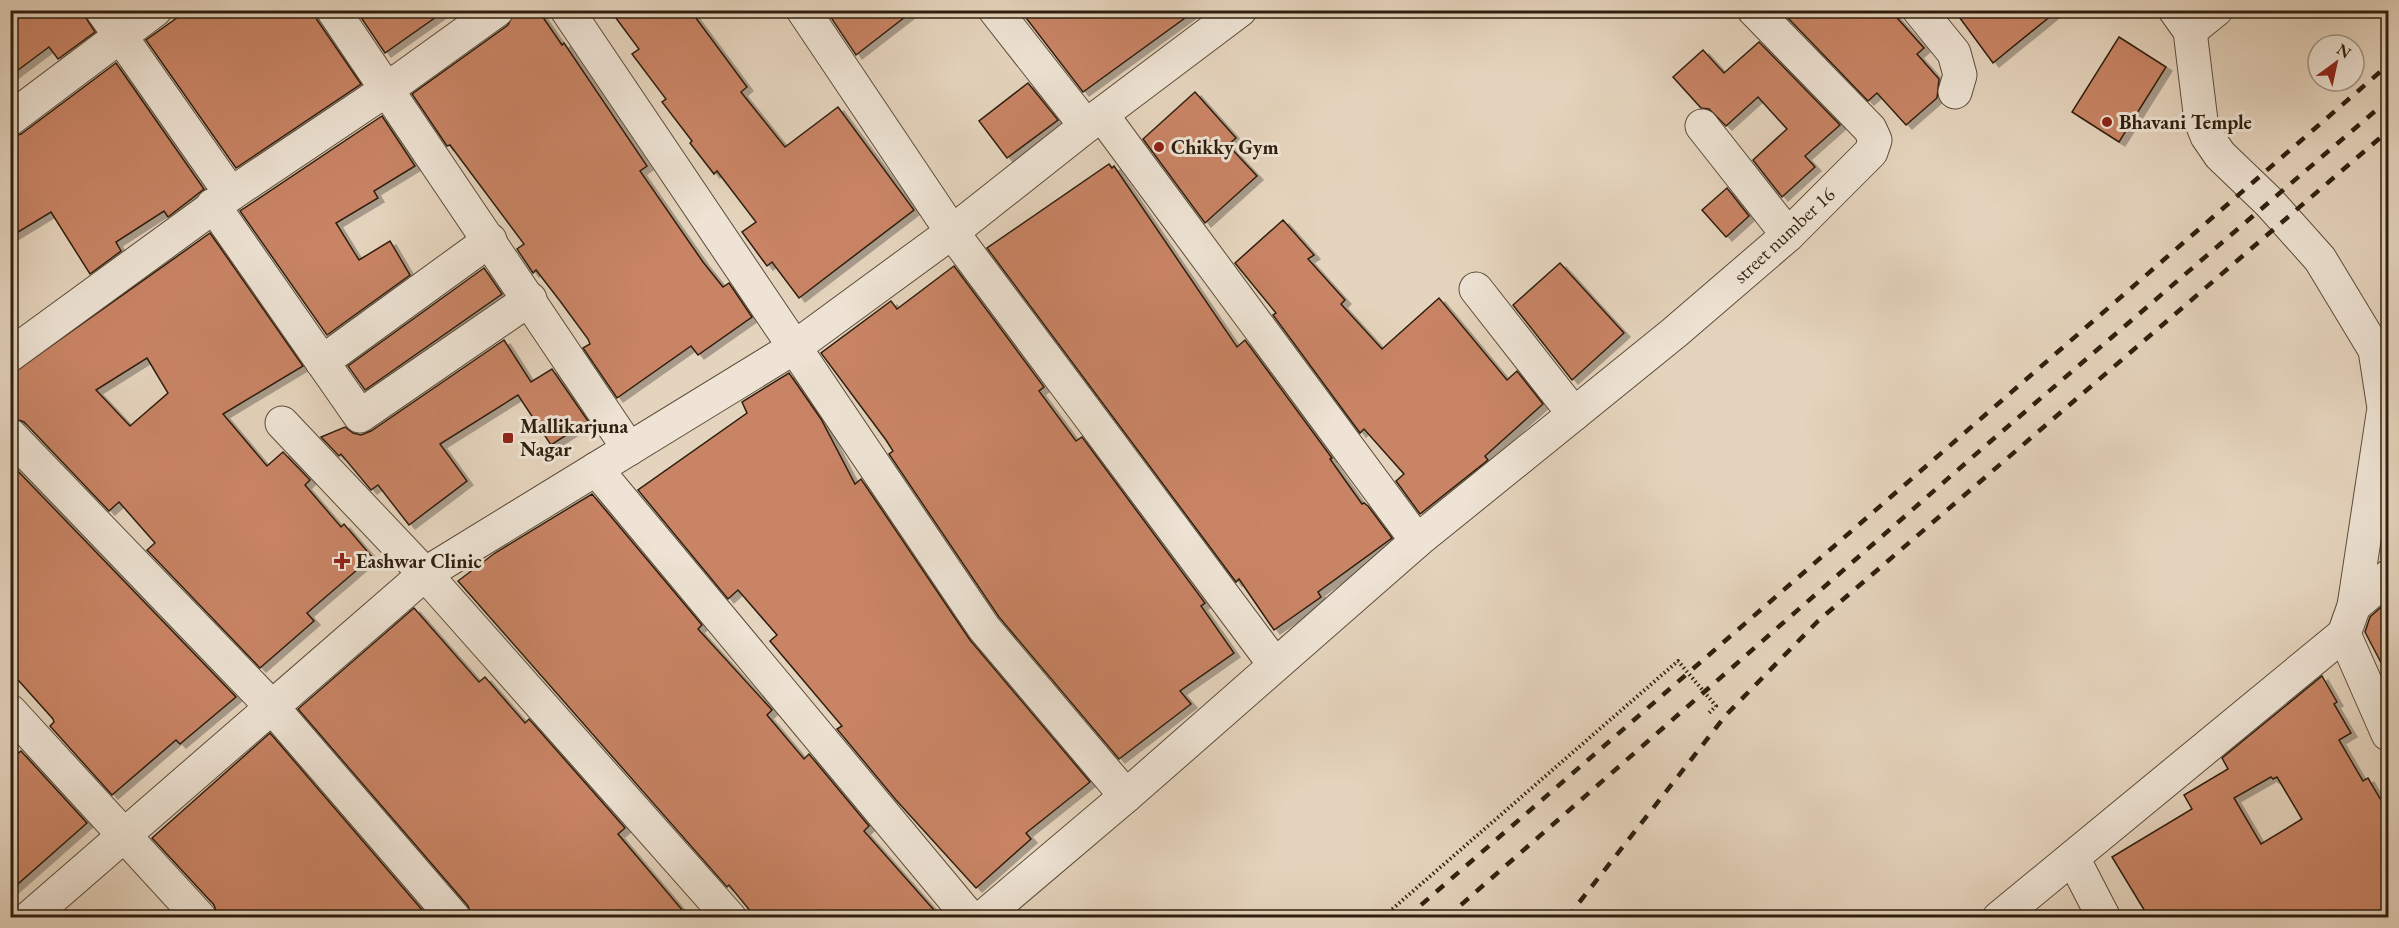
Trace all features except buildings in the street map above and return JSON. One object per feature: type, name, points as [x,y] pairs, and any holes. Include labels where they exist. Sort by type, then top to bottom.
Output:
[{"type":"street","points":[[10,119],[111,23],[155,10]]},
{"type":"street","points":[[333,10],[629,449]]},
{"type":"street","points":[[10,355],[222,199],[386,90],[497,10]]},
{"type":"street","points":[[567,10],[984,628],[1126,796]]},
{"type":"street","points":[[803,10],[952,232],[1275,665]]},
{"type":"street","points":[[996,10],[1094,120],[1417,542]]},
{"type":"street","points":[[29,918],[425,574],[795,347],[952,232],[1094,120],[1204,21],[1240,10]]},
{"type":"street","name":"street number 16","points":[[982,918],[1126,796],[1417,542],[1674,333],[1788,235],[1871,152],[1875,140],[1870,129],[1754,10]]},
{"type":"street","points":[[1919,10],[1954,53],[1960,75],[1955,92]]},
{"type":"street","points":[[2216,10],[2182,21],[2201,121],[2207,136],[2220,155],[2269,202],[2320,259],[2382,343],[2384,408],[2349,620],[2388,734]]},
{"type":"street","points":[[111,23],[322,362],[360,416],[530,300]]},
{"type":"street","points":[[1702,126],[1788,235]]},
{"type":"street","points":[[322,362],[490,240]]},
{"type":"street","points":[[1476,290],[1574,414]]},
{"type":"street","points":[[282,423],[425,574],[730,918]]},
{"type":"street","points":[[10,435],[272,707],[454,918]]},
{"type":"street","points":[[596,469],[970,918]]},
{"type":"street","points":[[1999,918],[2073,858],[2349,620],[2388,577]]},
{"type":"street","points":[[10,711],[200,918]]},
{"type":"street","points":[[2073,858],[2104,918]]},
{"type":"path","points":[[1382,918],[1677,661],[1716,706],[1709,713]]},
{"type":"railway","points":[[1406,918],[2388,65]]},
{"type":"railway","points":[[1446,918],[1984,447],[2388,100]]},
{"type":"railway","points":[[1567,918],[1726,715],[1818,621],[2388,131]]},
{"type":"place","name":"Bhavani Temple","points":[[2107,122]]},
{"type":"place","name":"Chikky Gym","points":[[1159,147]]},
{"type":"place","name":"Mallikarjuna Nagar","points":[[508,438]]},
{"type":"place","name":"Eashwar Clinic","points":[[342,561]]}]
